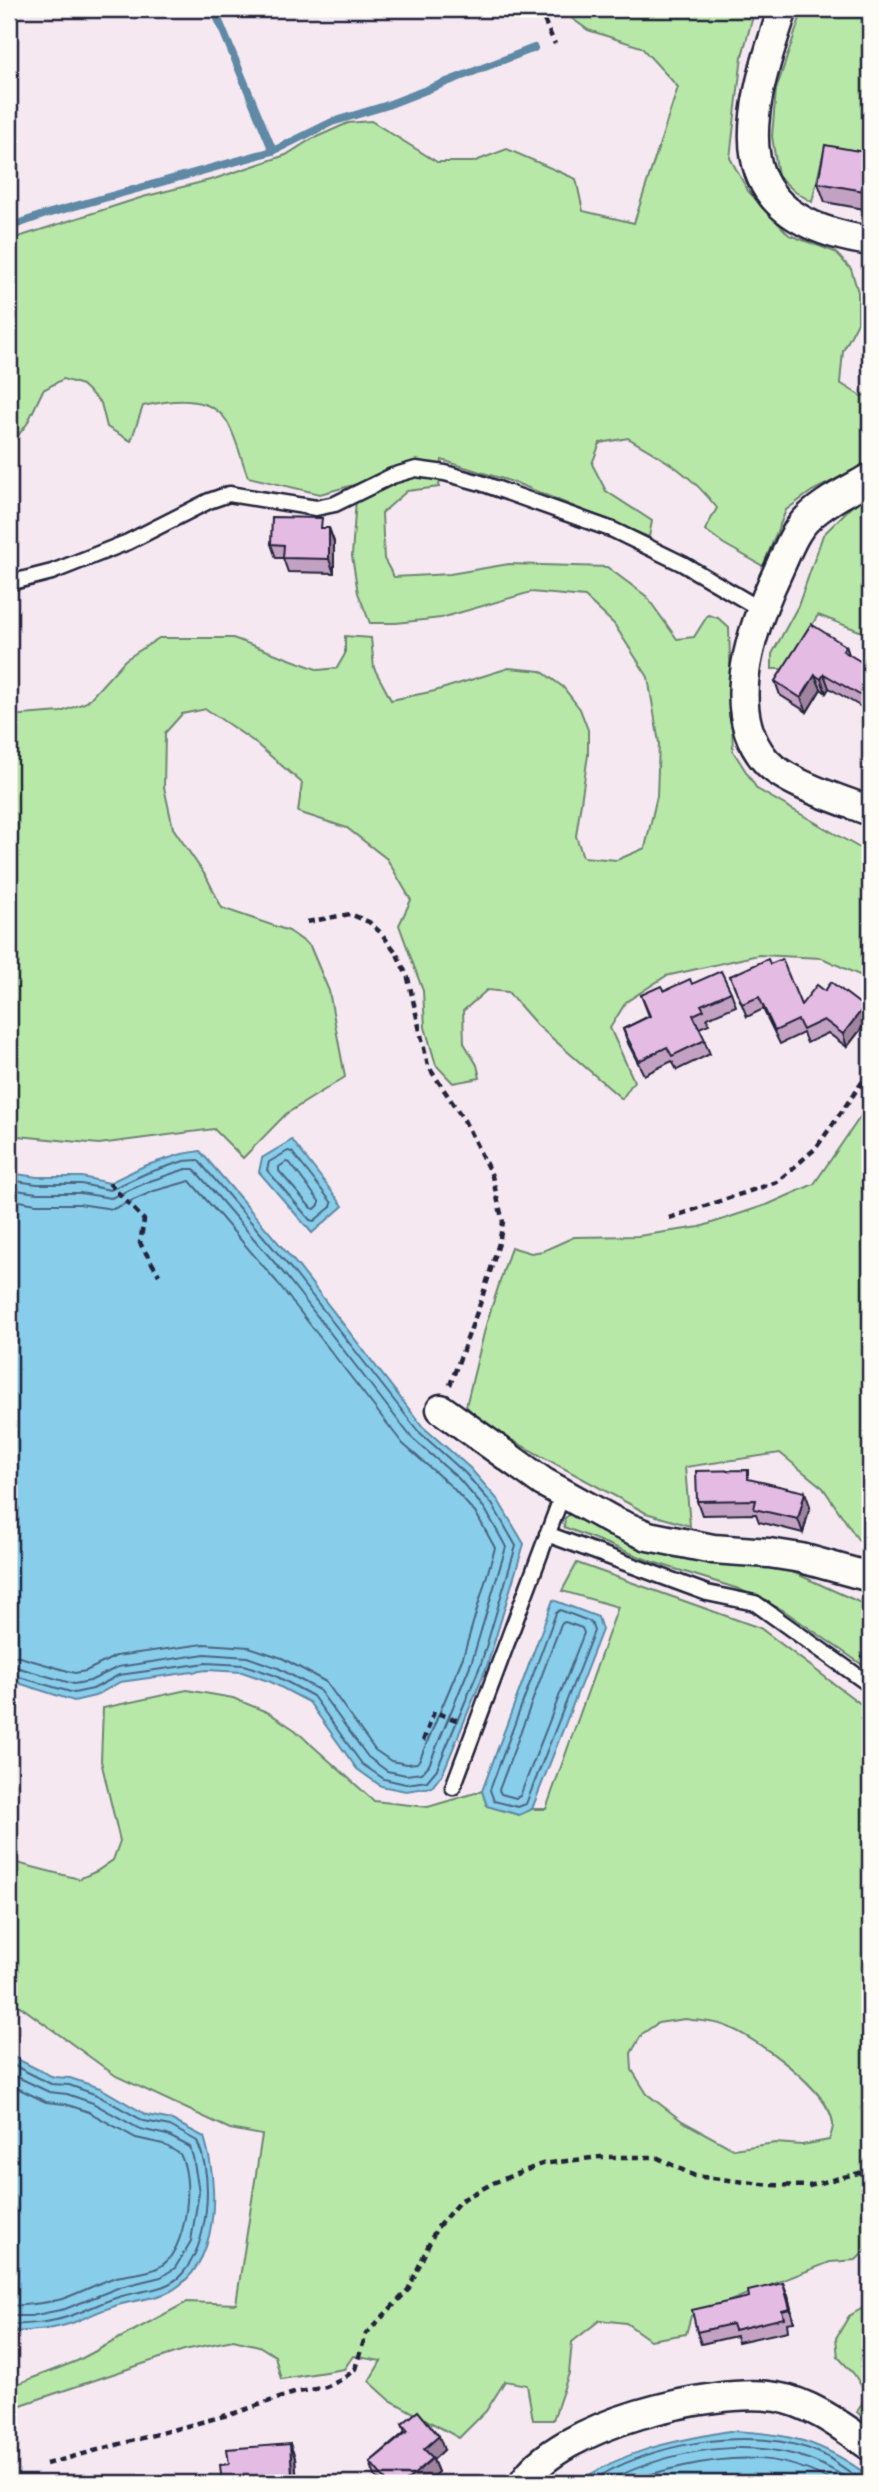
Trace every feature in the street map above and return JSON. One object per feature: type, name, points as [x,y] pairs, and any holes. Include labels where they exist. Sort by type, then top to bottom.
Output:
[{"type":"street","points":[[783,9],[761,73],[753,122],[754,153],[760,173],[770,194],[789,211],[816,227],[870,240]]},
{"type":"street","points":[[870,478],[826,503],[806,520],[793,539],[760,609],[751,640],[745,678],[744,713],[750,734],[766,761],[794,780],[870,811]]},
{"type":"street","points":[[441,1409],[543,1482],[615,1522],[648,1536],[713,1549],[801,1558],[870,1577]]},
{"type":"street","points":[[523,2483],[528,2474],[553,2452],[580,2436],[662,2407],[737,2397],[777,2397],[808,2408],[870,2446]]},
{"type":"lane","points":[[9,583],[52,572],[128,542],[209,501],[229,494],[316,508],[335,503],[393,476],[416,469],[481,483],[613,530],[683,564],[760,609]]},
{"type":"lane","points":[[453,1787],[563,1493]]},
{"type":"lane","points":[[547,1534],[707,1593],[755,1603],[870,1685]]},
{"type":"path","points":[[539,9],[555,44]]},
{"type":"path","points":[[307,922],[350,914],[369,922],[396,952],[408,978],[428,1066],[464,1121],[492,1176],[499,1200],[503,1222],[499,1243],[480,1304],[441,1409]]},
{"type":"path","points":[[669,1218],[777,1182],[816,1148],[870,1071]]},
{"type":"path","points":[[109,1183],[144,1220],[140,1243],[159,1275]]},
{"type":"path","points":[[423,1741],[434,1712],[464,1723]]},
{"type":"path","points":[[46,2464],[234,2413],[294,2393],[326,2387],[343,2379],[355,2369],[366,2334],[408,2290],[436,2229],[460,2201],[494,2183],[542,2164],[600,2157],[656,2157],[695,2176],[771,2185],[809,2186],[870,2170]]},
{"type":"green space","points":[[559,9],[755,9],[742,56],[730,158],[748,191],[789,235],[835,252],[851,269],[858,292],[858,322],[843,351],[840,383],[861,396],[870,394],[870,462],[812,491],[786,510],[763,566],[705,530],[717,508],[707,496],[677,468],[628,438],[600,443],[592,464],[606,491],[652,521],[649,537],[516,483],[442,460],[439,487],[407,491],[382,513],[384,559],[394,577],[450,574],[509,564],[607,567],[646,596],[677,639],[694,637],[708,615],[718,618],[729,628],[733,751],[757,789],[870,854],[870,980],[822,958],[758,955],[666,976],[626,1002],[610,1028],[634,1081],[622,1099],[537,1025],[508,992],[487,990],[463,1011],[464,1043],[477,1065],[480,1078],[453,1083],[436,1065],[425,1027],[423,991],[399,925],[411,900],[387,859],[347,828],[298,812],[302,783],[253,741],[206,709],[182,714],[165,733],[164,787],[173,828],[207,878],[222,908],[289,931],[310,946],[329,991],[345,1077],[286,1114],[243,1158],[214,1129],[99,1144],[9,1135],[9,716],[61,712],[87,702],[125,660],[159,638],[233,638],[319,670],[337,668],[345,654],[345,636],[371,638],[374,668],[391,700],[435,691],[509,668],[541,671],[563,687],[580,709],[588,730],[588,755],[576,836],[583,857],[617,860],[645,848],[657,796],[659,743],[648,677],[614,624],[585,597],[531,592],[441,618],[370,623],[358,593],[352,556],[357,484],[320,494],[248,477],[226,420],[209,406],[199,403],[176,401],[143,406],[131,441],[107,427],[101,403],[82,385],[63,379],[43,390],[27,424],[9,447],[9,240],[143,197],[214,179],[286,155],[310,140],[348,123],[371,121],[437,162],[473,162],[507,149],[576,179],[583,211],[634,223],[678,87],[641,47],[588,30]]},
{"type":"green space","points":[[803,9],[870,9],[870,163],[823,155],[812,202],[794,191],[778,176],[772,136],[776,90]]},
{"type":"green space","points":[[870,495],[870,635],[818,615],[785,669],[772,669],[772,654],[798,606],[823,535],[851,507]]},
{"type":"green space","points":[[865,1110],[870,1112],[870,1138],[863,1172],[870,1182],[870,1547],[859,1541],[823,1488],[780,1453],[685,1467],[690,1526],[646,1513],[484,1425],[466,1406],[486,1325],[511,1247],[531,1253],[543,1251],[574,1237],[638,1236],[700,1227],[769,1204],[814,1184]]},
{"type":"green space","points":[[572,1513],[688,1557],[788,1570],[870,1607],[870,1670],[783,1610],[739,1589],[653,1562],[564,1527],[565,1518]]},
{"type":"green space","points":[[577,1563],[760,1628],[870,1711],[870,2246],[856,2260],[830,2262],[691,2316],[686,2334],[650,2340],[626,2323],[600,2320],[572,2342],[569,2373],[553,2420],[533,2420],[527,2385],[505,2381],[486,2411],[459,2438],[390,2400],[369,2381],[381,2361],[353,2356],[344,2369],[281,2379],[275,2356],[259,2346],[233,2340],[184,2350],[9,2409],[9,2387],[77,2361],[187,2302],[236,2304],[262,2135],[230,2129],[116,2076],[9,1998],[9,1861],[79,1879],[113,1860],[120,1841],[101,1761],[103,1708],[187,1690],[233,1698],[269,1713],[295,1730],[374,1801],[428,1807],[482,1791],[487,1806],[519,1815],[532,1809],[546,1809],[618,1607],[562,1591]],"holes":[[[685,2019],[718,2024],[736,2031],[788,2066],[819,2096],[829,2111],[833,2124],[829,2140],[802,2145],[776,2143],[733,2149],[682,2121],[647,2094],[632,2070],[631,2053],[642,2034],[658,2023]]]},
{"type":"green space","points":[[870,2304],[870,2424],[857,2412],[867,2395],[854,2374],[838,2357],[836,2338],[849,2316]]},
{"type":"water","points":[[292,1140],[343,1206],[312,1233],[259,1172],[262,1158]]},
{"type":"water","points":[[200,1151],[298,1266],[423,1427],[470,1468],[498,1500],[524,1544],[487,1666],[443,1773],[432,1787],[406,1791],[381,1786],[357,1769],[309,1702],[271,1682],[242,1672],[207,1670],[120,1682],[95,1696],[74,1701],[9,1680],[9,1173],[37,1177],[82,1177],[109,1183],[144,1166]]},
{"type":"water","points":[[553,1600],[598,1617],[602,1630],[532,1809],[519,1815],[487,1806],[482,1791]]},
{"type":"water","points":[[9,2055],[53,2077],[70,2078],[100,2088],[147,2115],[172,2120],[204,2137],[212,2177],[212,2222],[199,2263],[186,2280],[169,2292],[102,2310],[64,2325],[9,2332]]},
{"type":"water","points":[[729,2431],[770,2434],[804,2441],[853,2465],[870,2477],[870,2483],[577,2483],[613,2462],[650,2448]]},
{"type":"building","points":[[825,145],[870,153],[870,192],[818,183]]},
{"type":"building","points":[[272,517],[322,518],[321,528],[329,528],[329,559],[283,558],[284,545],[271,544]]},
{"type":"building","points":[[811,624],[846,646],[843,651],[870,667],[870,701],[824,674],[821,679],[815,675],[801,698],[775,681]]},
{"type":"building","points":[[768,959],[770,964],[782,959],[801,1005],[817,985],[825,991],[831,982],[864,1007],[843,1034],[824,1020],[803,1030],[798,1020],[775,1031],[759,997],[742,1004],[730,976]]},
{"type":"building","points":[[721,971],[731,992],[701,1005],[704,1010],[693,1015],[705,1040],[672,1056],[667,1047],[639,1061],[623,1029],[650,1016],[641,995],[661,986],[664,991],[690,979],[692,984]]},
{"type":"building","points":[[748,1470],[748,1479],[805,1492],[798,1519],[754,1509],[756,1500],[697,1501],[696,1471]]},
{"type":"building","points":[[783,2283],[790,2309],[782,2311],[784,2318],[734,2330],[732,2324],[697,2332],[692,2310],[749,2297],[748,2291]]},
{"type":"building","points":[[418,2411],[439,2436],[424,2449],[433,2458],[404,2483],[388,2483],[370,2462],[408,2431],[402,2424]]},
{"type":"building","points":[[290,2444],[292,2474],[263,2476],[264,2483],[222,2483],[220,2465],[229,2464],[227,2449]]},
{"type":"waterway","points":[[214,9],[273,151]]},
{"type":"waterway","points":[[9,227],[43,215],[273,151],[332,122],[385,106],[534,48]]}]
